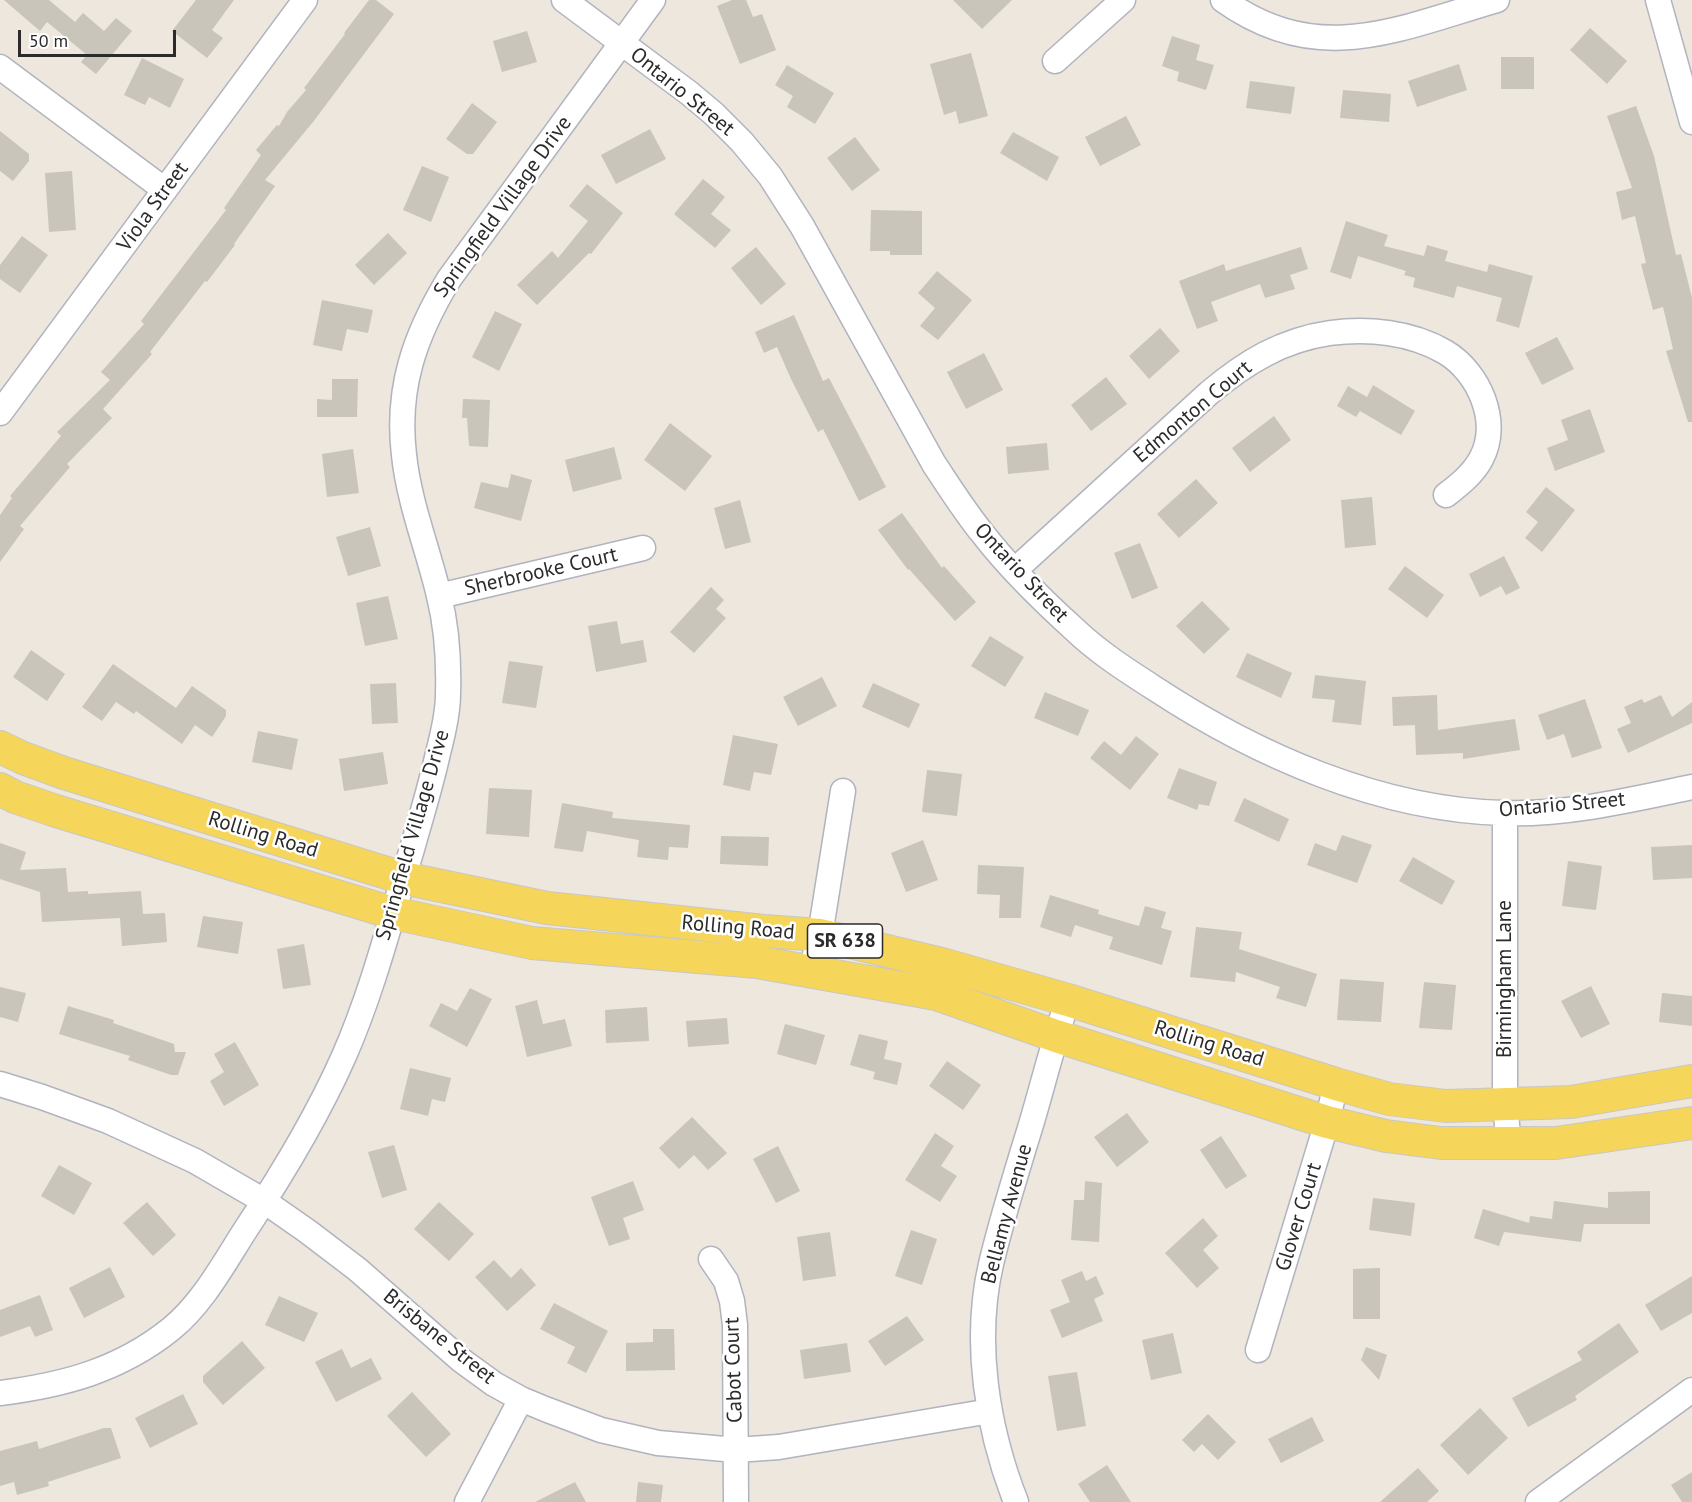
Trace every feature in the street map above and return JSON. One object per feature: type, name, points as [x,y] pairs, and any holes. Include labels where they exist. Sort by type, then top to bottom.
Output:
[{"type":"main road","name":"Rolling Road","points":[[0,747],[23,759],[64,773],[403,878],[547,908],[820,935],[942,964],[1068,1000],[1389,1099],[1446,1106],[1571,1102],[1692,1081]]},
{"type":"main road","name":"Rolling Road","points":[[0,789],[15,797],[56,811],[393,913],[532,943],[757,962],[936,994],[1056,1036],[1327,1122],[1386,1136],[1441,1143],[1556,1143],[1692,1123]]},
{"type":"street","name":"Viola Street","points":[[0,414],[305,0]]},
{"type":"street","name":"Ontario Street","points":[[564,0],[689,93],[742,142],[770,176],[802,226],[934,464],[983,534],[1039,597],[1075,631],[1118,664],[1192,713],[1273,756],[1334,780],[1391,797],[1473,811],[1505,813],[1610,804],[1692,787]]},
{"type":"street","name":"Springfield Village Drive","points":[[0,1393],[63,1383],[95,1372],[125,1359],[174,1327],[195,1305],[216,1276],[264,1202],[313,1122],[345,1054],[368,992],[432,782],[445,724],[448,698],[447,647],[440,596],[407,478],[404,452],[402,422],[404,396],[415,345],[430,310],[448,279],[653,0]]},
{"type":"street","points":[[1055,61],[1123,0]]},
{"type":"street","points":[[1223,0],[1250,18],[1271,27],[1314,37],[1336,38],[1362,37],[1387,32],[1497,0]]},
{"type":"street","points":[[1658,0],[1692,122]]},
{"type":"street","points":[[0,67],[165,190]]},
{"type":"street","name":"Edmonton Court","points":[[1015,570],[1233,372],[1278,347],[1329,333],[1374,331],[1413,338],[1447,353],[1471,375],[1483,398],[1488,420],[1488,437],[1481,459],[1464,482],[1446,495]]},
{"type":"street","name":"Sherbrooke Court","points":[[440,596],[643,548]]},
{"type":"street","points":[[811,971],[820,935],[843,791]]},
{"type":"street","name":"Birmingham Lane","points":[[1505,813],[1505,1105],[1509,1144]]},
{"type":"street","name":"Bellamy Avenue","points":[[1016,1502],[999,1450],[990,1412],[985,1371],[986,1299],[991,1265],[1068,1000]]},
{"type":"street","name":"Brisbane Street","points":[[0,1084],[108,1121],[195,1161],[264,1202],[307,1231],[357,1269],[461,1360],[494,1384],[544,1409],[592,1426],[629,1437],[687,1447],[736,1450],[779,1447],[990,1412]]},
{"type":"street","name":"Glover Court","points":[[1258,1350],[1327,1122],[1336,1084]]},
{"type":"street","name":"Cabot Court","points":[[711,1259],[726,1281],[732,1301],[735,1325],[736,1502]]},
{"type":"street","points":[[1538,1502],[1692,1390]]},
{"type":"street","points":[[467,1502],[521,1399]]},
{"type":"building","points":[[4,0],[49,0],[75,22],[83,13],[104,31],[116,18],[132,31],[96,74],[81,62],[87,55],[47,22],[40,31]]},
{"type":"building","points":[[196,0],[234,0],[212,30],[223,38],[207,58],[172,31]]},
{"type":"building","points":[[369,0],[376,0],[394,14],[313,122],[265,180],[275,186],[235,245],[150,352],[152,354],[103,409],[112,418],[67,464],[70,467],[20,526],[24,529],[0,562],[0,515],[12,498],[10,496],[61,436],[57,432],[110,380],[101,372],[144,324],[141,321],[226,210],[224,208],[261,155],[256,150],[277,125],[279,126]]},
{"type":"building","points":[[732,0],[746,0],[753,17],[762,14],[776,50],[740,64],[717,6]]},
{"type":"building","points":[[953,0],[1012,0],[982,29]]},
{"type":"building","points":[[1590,28],[1627,61],[1607,84],[1570,50]]},
{"type":"building","points":[[527,31],[537,62],[502,72],[493,41]]},
{"type":"building","points":[[1172,36],[1200,45],[1196,60],[1214,65],[1206,90],[1177,81],[1179,72],[1162,66]]},
{"type":"building","points":[[971,53],[988,116],[959,124],[956,111],[944,115],[930,64]]},
{"type":"building","points":[[1501,57],[1534,57],[1534,89],[1501,89]]},
{"type":"building","points":[[142,58],[184,79],[170,108],[149,97],[145,105],[124,95]]},
{"type":"building","points":[[1459,64],[1467,90],[1417,107],[1408,81]]},
{"type":"building","points":[[787,65],[834,93],[815,124],[787,107],[793,96],[775,85]]},
{"type":"building","points":[[1250,81],[1295,87],[1291,114],[1246,108]]},
{"type":"building","points":[[1343,90],[1391,94],[1389,122],[1340,118]]},
{"type":"building","points":[[472,103],[497,122],[473,154],[467,154],[446,139]]},
{"type":"building","points":[[1636,106],[1654,156],[1676,255],[1681,254],[1692,298],[1692,422],[1688,422],[1666,351],[1673,349],[1663,307],[1653,310],[1641,264],[1646,263],[1635,216],[1622,220],[1616,192],[1632,188],[1607,116]]},
{"type":"building","points":[[1126,116],[1141,145],[1100,166],[1085,137]]},
{"type":"building","points":[[650,129],[666,159],[616,184],[601,155]]},
{"type":"building","points":[[0,131],[29,154],[29,161],[13,181],[0,171]]},
{"type":"building","points":[[1013,132],[1059,157],[1047,181],[1000,153]]},
{"type":"building","points":[[855,137],[880,170],[852,191],[827,158]]},
{"type":"building","points":[[422,166],[449,177],[431,222],[403,210]]},
{"type":"building","points":[[72,171],[76,230],[49,232],[45,173]]},
{"type":"building","points":[[703,179],[725,197],[711,214],[731,230],[715,248],[674,214]]},
{"type":"building","points":[[587,184],[623,213],[591,254],[589,253],[537,305],[517,285],[552,251],[558,258],[588,221],[569,206]]},
{"type":"building","points":[[871,210],[922,211],[922,255],[890,255],[890,251],[870,251]]},
{"type":"building","points":[[1346,221],[1388,235],[1384,246],[1424,256],[1427,245],[1448,251],[1445,261],[1487,272],[1489,264],[1533,276],[1519,328],[1496,321],[1502,298],[1457,286],[1454,298],[1413,287],[1415,278],[1404,275],[1406,271],[1358,256],[1351,279],[1330,272]]},
{"type":"building","points":[[388,233],[407,253],[374,285],[355,265]]},
{"type":"building","points":[[22,236],[48,255],[20,293],[0,279],[0,265]]},
{"type":"building","points":[[756,247],[786,284],[761,305],[731,268]]},
{"type":"building","points":[[1301,247],[1308,269],[1290,275],[1295,289],[1265,298],[1260,284],[1211,302],[1218,321],[1197,329],[1179,281],[1224,264],[1226,271]]},
{"type":"building","points":[[937,271],[972,300],[938,340],[920,326],[935,308],[918,293]]},
{"type":"building","points":[[322,300],[373,310],[368,333],[347,329],[342,351],[313,345]]},
{"type":"building","points":[[495,311],[522,324],[499,371],[472,357]]},
{"type":"building","points":[[794,315],[823,381],[829,378],[886,487],[859,501],[823,429],[818,432],[777,347],[764,353],[755,332]]},
{"type":"building","points":[[1160,328],[1180,351],[1149,379],[1129,356]]},
{"type":"building","points":[[1557,337],[1574,369],[1542,385],[1525,353]]},
{"type":"building","points":[[984,353],[1003,390],[966,409],[947,372]]},
{"type":"building","points":[[1106,377],[1127,404],[1091,431],[1071,405]]},
{"type":"building","points":[[332,379],[358,379],[357,417],[317,417],[317,399],[332,400]]},
{"type":"building","points":[[1373,385],[1415,411],[1401,435],[1360,411],[1356,417],[1337,406],[1348,386],[1367,397]]},
{"type":"building","points":[[463,399],[490,400],[488,447],[469,446],[467,418],[462,418]]},
{"type":"building","points":[[1590,409],[1605,452],[1555,471],[1547,448],[1568,440],[1561,420]]},
{"type":"building","points":[[1274,416],[1291,440],[1250,472],[1232,448]]},
{"type":"building","points":[[670,423],[712,456],[685,491],[644,460]]},
{"type":"building","points":[[1047,443],[1049,470],[1008,474],[1006,447]]},
{"type":"building","points":[[614,447],[622,479],[573,492],[565,460]]},
{"type":"building","points":[[353,449],[359,493],[327,497],[322,454]]},
{"type":"building","points":[[511,474],[532,480],[521,521],[474,508],[481,482],[508,488]]},
{"type":"building","points":[[1196,479],[1218,503],[1179,538],[1157,514]]},
{"type":"building","points":[[1546,487],[1575,510],[1542,552],[1525,538],[1538,522],[1526,512]]},
{"type":"building","points":[[1372,497],[1376,545],[1345,548],[1341,500]]},
{"type":"building","points":[[740,500],[751,542],[725,549],[714,508]]},
{"type":"building","points":[[902,513],[942,568],[944,566],[976,602],[955,621],[908,570],[878,530]]},
{"type":"building","points":[[370,527],[381,566],[348,576],[336,537]]},
{"type":"building","points":[[1140,543],[1158,588],[1132,599],[1114,553]]},
{"type":"building","points":[[1504,556],[1520,588],[1506,595],[1501,586],[1480,597],[1469,574]]},
{"type":"building","points":[[1405,566],[1444,595],[1427,618],[1388,589]]},
{"type":"building","points":[[711,587],[724,600],[716,609],[726,618],[694,653],[670,632]]},
{"type":"building","points":[[388,596],[398,639],[365,646],[356,603]]},
{"type":"building","points":[[1202,601],[1230,629],[1204,654],[1176,626]]},
{"type":"building","points":[[617,621],[621,644],[643,640],[647,662],[596,672],[588,626]]},
{"type":"building","points":[[990,636],[1024,657],[1005,687],[971,666]]},
{"type":"building","points":[[31,650],[65,674],[47,701],[13,677]]},
{"type":"building","points":[[1247,653],[1292,673],[1281,698],[1236,677]]},
{"type":"building","points":[[509,661],[543,666],[536,708],[502,703]]},
{"type":"building","points":[[113,664],[176,708],[192,686],[226,710],[226,716],[212,737],[195,725],[182,744],[136,711],[134,714],[116,702],[102,721],[82,707]]},
{"type":"building","points":[[1315,675],[1366,681],[1361,725],[1332,722],[1335,700],[1312,698]]},
{"type":"building","points":[[822,677],[837,706],[798,726],[783,697]]},
{"type":"building","points":[[396,683],[398,723],[372,724],[370,684]]},
{"type":"building","points":[[873,683],[920,704],[909,728],[862,707]]},
{"type":"building","points":[[1045,692],[1089,710],[1078,736],[1034,718]]},
{"type":"building","points":[[1437,695],[1438,730],[1515,719],[1520,750],[1463,759],[1463,753],[1416,755],[1415,725],[1393,726],[1392,697]]},
{"type":"building","points":[[1661,695],[1672,717],[1692,702],[1692,723],[1628,753],[1617,729],[1631,723],[1624,707],[1642,699],[1644,703]]},
{"type":"building","points":[[1585,699],[1602,748],[1572,758],[1564,734],[1547,740],[1538,715]]},
{"type":"building","points":[[258,731],[298,739],[292,770],[252,762]]},
{"type":"building","points":[[733,735],[778,744],[771,775],[754,772],[750,791],[723,785]]},
{"type":"building","points":[[1136,736],[1159,754],[1130,790],[1090,758],[1104,741],[1121,755]]},
{"type":"building","points":[[383,752],[388,784],[344,791],[339,759]]},
{"type":"building","points":[[1179,768],[1217,782],[1209,806],[1199,804],[1197,810],[1167,798]]},
{"type":"building","points":[[927,770],[962,774],[957,816],[922,812]]},
{"type":"building","points":[[489,788],[532,790],[529,837],[486,834]]},
{"type":"building","points":[[1244,798],[1289,819],[1279,842],[1234,821]]},
{"type":"building","points":[[562,803],[613,812],[612,818],[690,825],[688,848],[669,847],[668,860],[637,857],[639,840],[587,831],[583,852],[554,848]]},
{"type":"building","points":[[1342,835],[1372,845],[1357,883],[1307,865],[1315,843],[1336,851]]},
{"type":"building","points":[[721,836],[769,837],[768,866],[720,864]]},
{"type":"building","points":[[923,840],[938,880],[906,892],[891,853]]},
{"type":"building","points":[[0,843],[26,852],[20,870],[66,868],[68,892],[88,891],[88,894],[141,891],[143,914],[165,913],[167,942],[122,946],[120,918],[42,922],[40,892],[0,879]]},
{"type":"building","points":[[1692,845],[1692,878],[1653,880],[1651,847]]},
{"type":"building","points":[[1413,857],[1455,881],[1442,905],[1399,881]]},
{"type":"building","points":[[1568,861],[1602,866],[1596,910],[1562,906]]},
{"type":"building","points":[[978,865],[1024,867],[1021,918],[999,918],[1000,895],[977,894]]},
{"type":"building","points":[[1050,895],[1099,910],[1098,914],[1139,926],[1145,906],[1166,912],[1161,928],[1172,931],[1162,965],[1109,949],[1113,937],[1075,925],[1071,937],[1040,927]]},
{"type":"building","points":[[203,916],[243,922],[238,954],[197,947]]},
{"type":"building","points":[[1196,927],[1242,932],[1239,949],[1317,974],[1306,1007],[1276,998],[1280,987],[1236,972],[1235,982],[1190,977]]},
{"type":"building","points":[[304,944],[311,985],[283,989],[277,949]]},
{"type":"building","points":[[1340,979],[1384,982],[1381,1022],[1337,1020]]},
{"type":"building","points":[[1424,982],[1456,985],[1452,1030],[1419,1028]]},
{"type":"building","points":[[1591,986],[1610,1024],[1581,1038],[1561,1001]]},
{"type":"building","points":[[0,987],[26,993],[18,1022],[0,1017]]},
{"type":"building","points":[[470,988],[492,999],[467,1047],[429,1026],[441,1003],[457,1011]]},
{"type":"building","points":[[1662,993],[1692,996],[1692,1026],[1659,1022]]},
{"type":"building","points":[[537,1000],[543,1024],[565,1019],[572,1046],[527,1057],[515,1006]]},
{"type":"building","points":[[68,1006],[114,1020],[113,1023],[174,1044],[175,1052],[186,1052],[178,1075],[171,1075],[128,1060],[130,1056],[59,1034]]},
{"type":"building","points":[[647,1007],[649,1041],[606,1043],[605,1010]]},
{"type":"building","points":[[727,1018],[729,1044],[688,1047],[686,1021]]},
{"type":"building","points":[[785,1024],[825,1035],[816,1065],[777,1054]]},
{"type":"building","points":[[859,1034],[888,1041],[884,1059],[902,1063],[897,1085],[873,1079],[875,1072],[850,1065]]},
{"type":"building","points":[[235,1042],[259,1085],[224,1106],[210,1081],[224,1072],[214,1054]]},
{"type":"building","points":[[947,1061],[981,1085],[963,1110],[929,1086]]},
{"type":"building","points":[[410,1068],[451,1078],[445,1102],[432,1099],[428,1116],[400,1109]]},
{"type":"building","points":[[1127,1113],[1149,1142],[1117,1167],[1094,1137]]},
{"type":"building","points":[[692,1117],[727,1153],[708,1170],[694,1155],[679,1169],[659,1148]]},
{"type":"building","points":[[935,1133],[954,1146],[941,1166],[957,1176],[940,1202],[905,1180]]},
{"type":"building","points":[[1221,1136],[1247,1176],[1226,1189],[1200,1150]]},
{"type":"building","points":[[394,1145],[407,1190],[382,1198],[368,1152]]},
{"type":"building","points":[[778,1146],[800,1191],[776,1203],[753,1159]]},
{"type":"building","points":[[59,1165],[92,1183],[74,1215],[41,1196]]},
{"type":"building","points":[[633,1181],[644,1210],[623,1218],[630,1239],[609,1246],[591,1197]]},
{"type":"building","points":[[1085,1181],[1102,1183],[1099,1242],[1071,1240],[1074,1200],[1084,1200]]},
{"type":"building","points":[[1650,1191],[1650,1224],[1584,1224],[1581,1242],[1504,1232],[1499,1246],[1474,1238],[1483,1209],[1529,1223],[1530,1216],[1552,1219],[1554,1201],[1608,1208],[1608,1192]]},
{"type":"building","points":[[1373,1198],[1415,1203],[1411,1236],[1369,1230]]},
{"type":"building","points":[[147,1202],[176,1235],[153,1256],[123,1223]]},
{"type":"building","points":[[439,1202],[474,1234],[449,1261],[414,1229]]},
{"type":"building","points":[[1203,1218],[1218,1236],[1203,1250],[1219,1268],[1197,1288],[1165,1253]]},
{"type":"building","points":[[911,1230],[937,1239],[922,1285],[895,1276]]},
{"type":"building","points":[[830,1232],[836,1276],[803,1281],[797,1237]]},
{"type":"building","points":[[494,1260],[511,1278],[521,1268],[536,1285],[507,1311],[475,1277]]},
{"type":"building","points":[[110,1267],[125,1297],[84,1318],[69,1288]]},
{"type":"building","points":[[1380,1268],[1380,1319],[1353,1319],[1353,1269]]},
{"type":"building","points":[[1082,1271],[1086,1281],[1096,1276],[1104,1294],[1094,1299],[1103,1321],[1062,1338],[1050,1310],[1070,1302],[1061,1280]]},
{"type":"building","points":[[1692,1276],[1692,1313],[1661,1331],[1645,1305]]},
{"type":"building","points":[[40,1295],[53,1330],[35,1337],[30,1326],[0,1337],[0,1310]]},
{"type":"building","points":[[279,1296],[318,1313],[304,1342],[265,1325]]},
{"type":"building","points":[[554,1303],[608,1331],[586,1373],[567,1363],[575,1347],[540,1329]]},
{"type":"building","points":[[907,1316],[924,1340],[885,1366],[868,1341]]},
{"type":"building","points":[[1619,1323],[1639,1352],[1575,1396],[1577,1400],[1528,1427],[1512,1398],[1582,1360],[1577,1352]]},
{"type":"building","points":[[653,1329],[674,1329],[675,1370],[626,1371],[626,1343],[653,1342]]},
{"type":"building","points":[[1173,1333],[1182,1373],[1151,1380],[1142,1340]]},
{"type":"building","points":[[242,1341],[265,1368],[223,1405],[203,1382],[203,1376]]},
{"type":"building","points":[[847,1343],[851,1372],[804,1379],[800,1350]]},
{"type":"building","points":[[1366,1347],[1387,1355],[1379,1380],[1361,1360]]},
{"type":"building","points":[[342,1349],[351,1368],[371,1358],[382,1379],[336,1402],[315,1362]]},
{"type":"building","points":[[1077,1372],[1086,1426],[1057,1431],[1048,1376]]},
{"type":"building","points":[[412,1392],[451,1434],[426,1457],[387,1416]]},
{"type":"building","points":[[183,1394],[198,1424],[150,1448],[135,1418]]},
{"type":"building","points":[[1480,1408],[1508,1438],[1468,1475],[1440,1445]]},
{"type":"building","points":[[1208,1414],[1236,1442],[1218,1460],[1202,1444],[1194,1452],[1182,1440]]},
{"type":"building","points":[[1312,1417],[1324,1441],[1281,1463],[1268,1439]]},
{"type":"building","points":[[104,1428],[111,1428],[121,1458],[48,1482],[49,1486],[17,1495],[14,1482],[0,1486],[0,1451],[37,1441],[39,1449]]},
{"type":"building","points":[[1107,1465],[1131,1502],[1090,1502],[1078,1484]]},
{"type":"building","points":[[1418,1468],[1439,1491],[1427,1502],[1380,1502]]},
{"type":"building","points":[[1692,1472],[1692,1502],[1682,1502],[1671,1485]]},
{"type":"building","points":[[575,1482],[586,1502],[535,1502]]},
{"type":"building","points":[[638,1482],[663,1485],[661,1502],[636,1502]]}]
